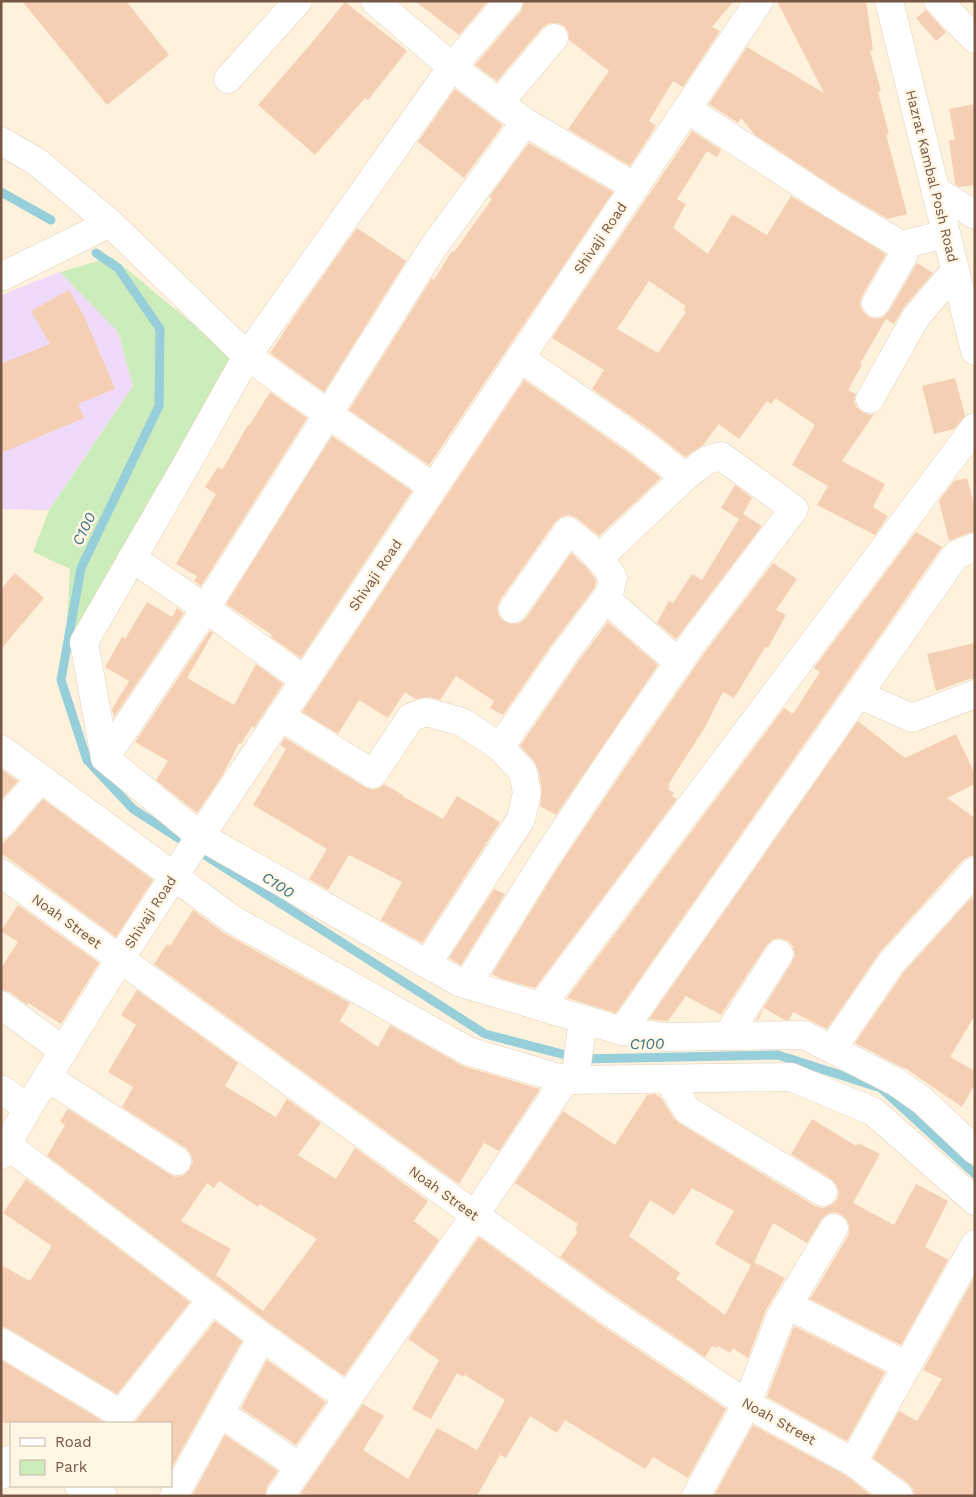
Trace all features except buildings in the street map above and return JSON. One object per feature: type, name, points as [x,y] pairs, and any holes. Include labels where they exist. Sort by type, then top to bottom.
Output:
[{"type":"street","points":[[228,79],[298,1]]},
{"type":"street","points":[[509,1],[452,67],[247,356],[84,642],[105,758],[188,854],[232,919],[468,1051],[572,1077],[668,1079],[791,1077],[874,1112],[975,1201]]},
{"type":"street","name":"Shivaji Road","points":[[4,1150],[120,959],[188,854],[759,1]]},
{"type":"street","name":"Hazrat Kambal Posh Road","points":[[889,1],[975,351]]},
{"type":"street","points":[[938,1],[970,27]]},
{"type":"street","points":[[392,6],[452,67],[499,103],[525,122],[635,186]]},
{"type":"street","points":[[499,103],[554,38]]},
{"type":"street","points":[[687,109],[834,205],[901,245],[946,234]]},
{"type":"street","points":[[105,758],[195,626],[432,249],[525,122]]},
{"type":"street","points":[[1,142],[37,162],[110,223],[247,356],[433,487]]},
{"type":"street","points":[[935,190],[975,215]]},
{"type":"street","points":[[1,277],[110,223]]},
{"type":"street","points":[[876,304],[903,256],[901,245]]},
{"type":"street","points":[[870,399],[916,317],[955,271]]},
{"type":"street","points":[[520,358],[642,443],[685,477]]},
{"type":"street","points":[[541,1006],[975,427]]},
{"type":"street","points":[[467,985],[544,861],[616,753],[679,663],[794,509],[721,456],[707,460],[685,477],[599,558]]},
{"type":"street","points":[[500,747],[565,653],[606,599],[613,578],[599,558],[583,542],[568,531],[513,609]]},
{"type":"street","points":[[622,1031],[956,556],[975,547]]},
{"type":"street","points":[[132,558],[304,680]]},
{"type":"street","points":[[606,599],[679,663]]},
{"type":"street","points":[[858,694],[912,718],[975,694]]},
{"type":"street","points":[[280,716],[374,774],[411,716],[426,712],[462,722],[500,747],[523,772],[527,793],[521,819],[427,964]]},
{"type":"street","points":[[1,749],[41,778],[188,854],[427,964],[459,982],[622,1031],[665,1037],[804,1036],[896,1082],[923,1101],[975,1150]]},
{"type":"street","points":[[1,824],[41,778]]},
{"type":"street","points":[[832,1049],[892,962],[975,871]]},
{"type":"street","name":"Noah Street","points":[[1,873],[598,1303],[747,1404],[853,1462],[899,1496]]},
{"type":"street","points":[[728,1036],[779,954]]},
{"type":"street","points":[[1,1005],[64,1051]]},
{"type":"street","points":[[280,1496],[572,1077],[583,1019]]},
{"type":"street","points":[[47,1077],[176,1161]]},
{"type":"street","points":[[668,1079],[687,1110],[823,1192]]},
{"type":"street","points":[[1,1089],[28,1108]]},
{"type":"street","points":[[4,1150],[348,1398]]},
{"type":"street","points":[[696,1496],[747,1404],[782,1316],[834,1228]]},
{"type":"street","points":[[853,1462],[975,1244]]},
{"type":"street","points":[[1,1342],[118,1419],[212,1299]]},
{"type":"street","points":[[788,1305],[907,1366]]},
{"type":"street","points":[[174,1496],[262,1337]]},
{"type":"street","points":[[220,1414],[300,1467]]},
{"type":"street","points":[[1,1476],[10,1459]]},
{"type":"street","points":[[81,1487],[103,1496]]},
{"type":"shaded area","points":[[60,272],[118,332],[133,386],[49,510],[1,509],[1,295]]},
{"type":"green space","points":[[112,257],[232,356],[65,657],[70,569],[33,552],[49,510],[133,386],[118,332],[60,272]]},
{"type":"waterway","name":"C100","points":[[1,192],[51,220]]},
{"type":"waterway","name":"C100","points":[[96,253],[118,268],[160,329],[159,406],[81,568],[61,680],[87,760],[133,809],[485,1034],[581,1059],[778,1055],[881,1088],[975,1174]]}]
